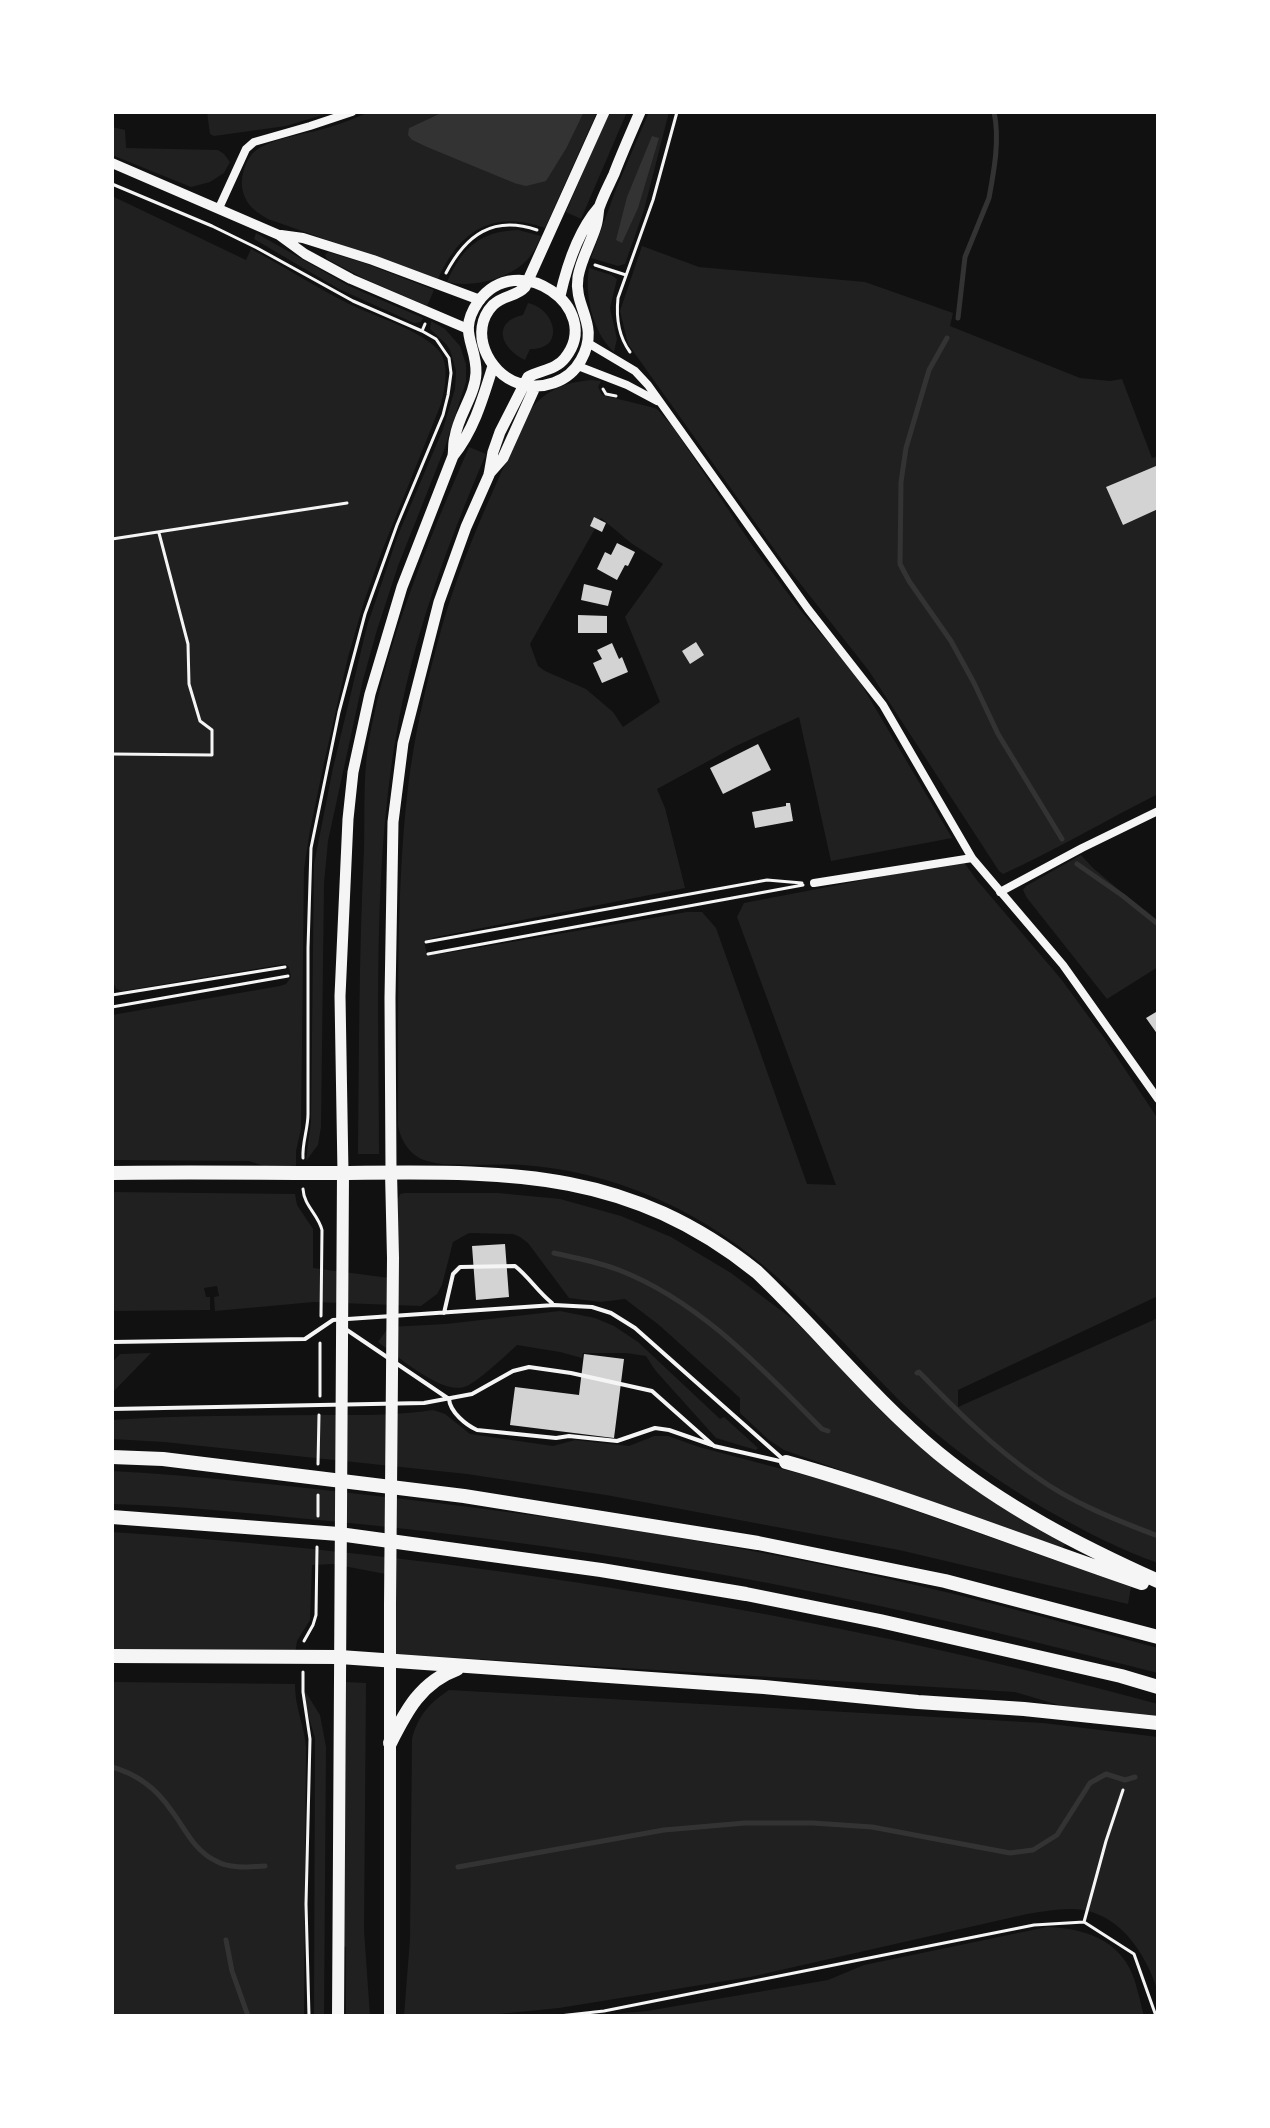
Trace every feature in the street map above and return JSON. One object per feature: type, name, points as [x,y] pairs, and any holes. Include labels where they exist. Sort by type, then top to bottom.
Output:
[{"type":"highway","points":[[112,1173],[391,1172],[533,1176],[581,1185],[639,1202],[719,1243],[757,1272],[898,1417],[953,1465],[1035,1519],[1158,1581]]},
{"type":"highway","points":[[112,1457],[163,1459],[464,1496],[758,1543],[945,1581],[1158,1637]]},
{"type":"highway","points":[[786,1462],[925,1505],[1158,1588]]},
{"type":"highway","points":[[112,1517],[339,1534],[601,1570],[746,1594],[880,1621],[1158,1687]]},
{"type":"highway","points":[[112,1656],[340,1657],[764,1687],[1158,1723]]},
{"type":"highway","points":[[390,1743],[420,1692],[439,1677],[464,1667]]},
{"type":"main road","points":[[604,112],[527,281],[520,292],[492,306],[483,325],[487,359],[507,379],[522,385],[535,387],[554,383],[571,373],[578,366],[588,343],[588,322],[577,293],[580,268],[600,206],[640,112]]},
{"type":"main road","points":[[560,296],[587,221],[600,206]]},
{"type":"main road","points":[[338,2016],[343,1253],[340,996],[353,772],[370,694],[402,587],[453,456],[455,436],[475,381],[475,361],[468,341],[471,318],[480,300],[496,287],[527,281],[543,285],[560,296],[571,315],[574,335],[565,359],[533,374],[522,385],[493,452],[489,475],[439,602],[403,743],[393,822],[390,998],[393,1258],[390,2016]]},
{"type":"main road","points":[[468,329],[482,335]]},
{"type":"main road","points":[[574,335],[588,343]]},
{"type":"main road","points":[[453,456],[465,440],[493,366]]},
{"type":"main road","points":[[489,475],[503,458],[535,387]]},
{"type":"street","points":[[219,208],[246,149],[254,142],[352,112]]},
{"type":"street","points":[[112,163],[279,235],[305,254],[351,279],[468,329]]},
{"type":"street","points":[[279,235],[303,238],[373,260],[480,300]]},
{"type":"street","points":[[588,343],[635,371],[648,385],[808,609],[883,705],[972,858],[1063,965],[1158,1099]]},
{"type":"street","points":[[578,366],[660,402]]},
{"type":"street","points":[[1000,892],[1158,811]]},
{"type":"street","points":[[814,883],[972,858]]},
{"type":"lane","points":[[444,1313],[453,1274],[460,1267],[515,1266],[554,1305]]},
{"type":"lane","points":[[112,1342],[305,1339],[333,1320],[554,1305],[592,1307],[611,1313],[635,1328],[786,1462]]},
{"type":"lane","points":[[333,1320],[449,1399]]},
{"type":"lane","points":[[112,1409],[424,1403],[472,1394],[513,1371],[529,1367],[652,1391],[714,1446]]},
{"type":"lane","points":[[449,1399],[449,1405],[461,1419],[477,1430],[617,1441],[655,1428],[714,1446],[786,1462]]},
{"type":"path","points":[[621,337],[618,298],[653,200],[677,112]]},
{"type":"path","points":[[112,539],[347,503]]},
{"type":"path","points":[[112,754],[212,755],[212,730],[200,721],[189,684],[188,644],[159,533]]},
{"type":"path","points":[[426,942],[767,880],[814,883]]},
{"type":"path","points":[[428,954],[814,883]]},
{"type":"path","points":[[112,995],[285,967]]},
{"type":"path","points":[[112,1007],[288,976]]},
{"type":"path","points":[[321,1329],[322,1250]]},
{"type":"path","points":[[318,1470],[320,1344]]},
{"type":"path","points":[[318,1486],[318,1517]]},
{"type":"path","points":[[309,2016],[306,1904],[310,1739],[303,1692],[303,1656],[304,1642],[316,1615],[317,1549]]},
{"type":"path","points":[[1084,1922],[1123,1790]]},
{"type":"path","points":[[559,2016],[604,2011],[1034,1925],[1084,1922],[1134,1954],[1156,2016]]},
{"type":"shaded area","points":[[207,112],[332,112],[286,126],[214,136],[210,134]]},
{"type":"shaded area","points":[[370,112],[443,112],[409,128],[412,140],[514,183],[567,147],[584,112],[597,112],[545,228],[509,221],[480,228],[456,248],[438,279],[268,219],[245,198],[242,183],[244,169],[250,156],[260,148]]},
{"type":"shaded area","points":[[443,112],[584,112],[546,181],[526,186],[427,147],[408,135],[409,128]]},
{"type":"shaded area","points":[[609,112],[627,112],[581,219],[566,212]]},
{"type":"shaded area","points":[[649,112],[669,112],[644,210],[625,264],[618,266],[591,258],[616,189]]},
{"type":"shaded area","points":[[112,127],[125,130],[126,148],[218,150],[230,162],[224,173],[210,182],[191,187],[112,155]]},
{"type":"shaded area","points":[[652,136],[659,138],[638,208],[622,243],[616,240],[627,197]]},
{"type":"shaded area","points":[[112,196],[246,260],[251,249],[347,303],[422,337],[439,351],[445,363],[441,404],[382,551],[348,657],[310,830],[304,869],[301,1129],[296,1167],[273,1169],[249,1161],[112,1160],[112,1015],[280,986],[291,977],[285,964],[122,991],[116,989],[113,982]]},
{"type":"shaded area","points":[[518,230],[541,236],[529,257],[516,269],[477,283],[447,282],[459,260],[474,244],[493,234]]},
{"type":"shaded area","points":[[256,233],[349,286],[423,318],[421,322],[414,323],[339,289],[254,239]]},
{"type":"shaded area","points":[[642,246],[699,267],[865,282],[953,313],[950,326],[1080,378],[1122,379],[1152,458],[1158,456],[1158,794],[1023,865],[1003,874],[999,871],[869,671],[784,563],[628,344],[620,311]]},
{"type":"shaded area","points":[[328,252],[434,290],[427,306],[327,259],[325,255]]},
{"type":"shaded area","points":[[589,268],[617,279],[610,308],[617,339],[614,352],[601,335],[592,313],[588,290]]},
{"type":"shaded area","points":[[528,303],[545,313],[550,320],[553,336],[541,348],[530,349],[525,360],[505,343],[503,329],[513,318],[523,315]]},
{"type":"shaded area","points":[[431,321],[445,329],[460,346],[466,364],[466,382],[377,630],[328,841],[324,883],[321,1127],[318,1145],[306,1161],[311,1121],[314,864],[367,626],[398,535],[443,429],[455,389],[456,371],[450,350],[430,329]]},
{"type":"shaded area","points":[[581,381],[601,381],[598,387],[602,395],[657,409],[673,427],[752,545],[801,611],[854,672],[952,838],[831,861],[799,717],[736,746],[657,789],[665,808],[685,888],[436,937],[424,941],[427,955],[702,912],[716,928],[807,1184],[836,1185],[737,917],[744,903],[963,861],[1061,979],[1158,1119],[1158,1296],[958,1390],[958,1407],[1158,1318],[1158,1563],[1067,1521],[970,1460],[912,1413],[774,1274],[720,1233],[690,1215],[651,1196],[588,1175],[523,1165],[427,1161],[411,1152],[401,1137],[398,1126],[398,956],[401,871],[410,769],[428,680],[466,556],[528,414],[547,394]],"holes":[[[601,518],[663,564],[625,617],[660,702],[623,727],[613,712],[586,689],[538,666],[530,644]]]},
{"type":"shaded area","points":[[469,447],[486,454],[459,519],[425,617],[406,684],[390,773],[379,936],[379,1154],[358,1154],[361,926],[368,746],[397,631],[423,557]]},
{"type":"shaded area","points":[[1081,855],[1158,923],[1158,967],[1107,999],[1023,890]]},
{"type":"shaded area","points":[[112,1192],[295,1194],[297,1205],[313,1229],[313,1268],[397,1279],[400,1194],[498,1193],[560,1199],[621,1216],[671,1237],[731,1273],[795,1321],[916,1443],[1066,1543],[1062,1549],[784,1450],[740,1413],[740,1398],[659,1325],[625,1299],[600,1302],[569,1298],[528,1243],[513,1234],[469,1233],[453,1242],[442,1285],[437,1294],[421,1306],[314,1302],[215,1311],[214,1297],[219,1296],[217,1286],[204,1288],[206,1297],[210,1297],[210,1310],[112,1311]]},
{"type":"shaded area","points":[[560,1311],[595,1318],[638,1342],[720,1419],[724,1417],[758,1448],[756,1450],[716,1438],[646,1356],[583,1353],[582,1358],[517,1345],[476,1380],[464,1387],[454,1388],[432,1380],[378,1342],[389,1327]]},
{"type":"shaded area","points":[[151,1353],[112,1393],[112,1363],[120,1354]]},
{"type":"shaded area","points":[[433,1410],[445,1414],[470,1434],[553,1446],[575,1440],[629,1446],[654,1436],[668,1436],[842,1485],[1131,1587],[1128,1604],[899,1550],[606,1495],[467,1474],[112,1439],[112,1420],[188,1416],[374,1415]]},
{"type":"shaded area","points":[[112,1471],[441,1503],[634,1530],[762,1553],[957,1595],[1158,1648],[1158,1673],[866,1603],[656,1563],[374,1526],[215,1510],[112,1504]]},
{"type":"shaded area","points":[[112,1532],[244,1542],[508,1572],[770,1615],[900,1641],[1158,1704],[1158,1717],[1062,1706],[1015,1692],[395,1654],[396,1576],[333,1564],[312,1565],[310,1620],[297,1641],[295,1654],[112,1653]]},
{"type":"shaded area","points":[[112,1682],[295,1684],[306,1747],[304,2016],[112,2016]]},
{"type":"shaded area","points":[[346,1682],[366,1683],[364,1930],[370,2016],[346,2016]]},
{"type":"shaded area","points":[[449,1690],[1043,1723],[1158,1737],[1158,1992],[1140,1953],[1122,1930],[1098,1914],[1063,1909],[1027,1914],[750,1977],[559,2008],[479,2016],[404,2016],[410,1939],[412,1739],[425,1711]]},
{"type":"shaded area","points":[[305,1691],[320,1715],[326,1747],[324,2016],[314,2016],[315,1738],[306,1708]]},
{"type":"shaded area","points":[[1047,1927],[1091,1935],[1119,1953],[1132,1974],[1144,2016],[590,2016],[647,2011],[828,1980],[864,1965]]},
{"type":"building","points":[[1156,466],[1158,509],[1123,525],[1106,487]]},
{"type":"building","points":[[594,517],[606,523],[602,532],[590,526]]},
{"type":"building","points":[[617,543],[635,552],[617,580],[597,569],[605,552],[611,555]]},
{"type":"building","points":[[584,584],[612,591],[608,606],[581,600]]},
{"type":"building","points":[[578,615],[607,616],[607,633],[578,633]]},
{"type":"building","points":[[696,642],[704,655],[690,664],[682,651]]},
{"type":"building","points":[[612,643],[628,672],[602,683],[593,663],[602,659],[597,650]]},
{"type":"building","points":[[758,744],[771,770],[723,794],[710,768]]},
{"type":"building","points":[[790,803],[793,821],[755,828],[752,812],[786,806]]},
{"type":"building","points":[[1156,1012],[1158,1015],[1158,1035],[1146,1018]]},
{"type":"building","points":[[505,1244],[509,1297],[476,1300],[472,1246]]},
{"type":"building","points":[[584,1354],[624,1359],[614,1438],[510,1425],[515,1387],[579,1395]]},
{"type":"waterway","points":[[958,318],[965,257],[991,188],[996,144],[994,112]]},
{"type":"waterway","points":[[947,338],[929,370],[906,448],[901,482],[900,564],[951,641],[998,734],[1062,839]]},
{"type":"waterway","points":[[1077,864],[1158,924]]},
{"type":"waterway","points":[[554,1253],[619,1270],[677,1300],[729,1339],[822,1429],[828,1431]]},
{"type":"waterway","points":[[917,1373],[989,1440],[1049,1486],[1095,1510],[1158,1536]]},
{"type":"waterway","points":[[112,1767],[138,1778],[152,1789],[208,1857],[233,1866],[265,1866]]},
{"type":"waterway","points":[[458,1867],[664,1830],[745,1823],[872,1827],[1010,1853],[1033,1850],[1057,1835],[1090,1783],[1106,1774],[1125,1780],[1135,1777]]},
{"type":"waterway","points":[[226,1940],[232,1971],[248,2016]]}]
